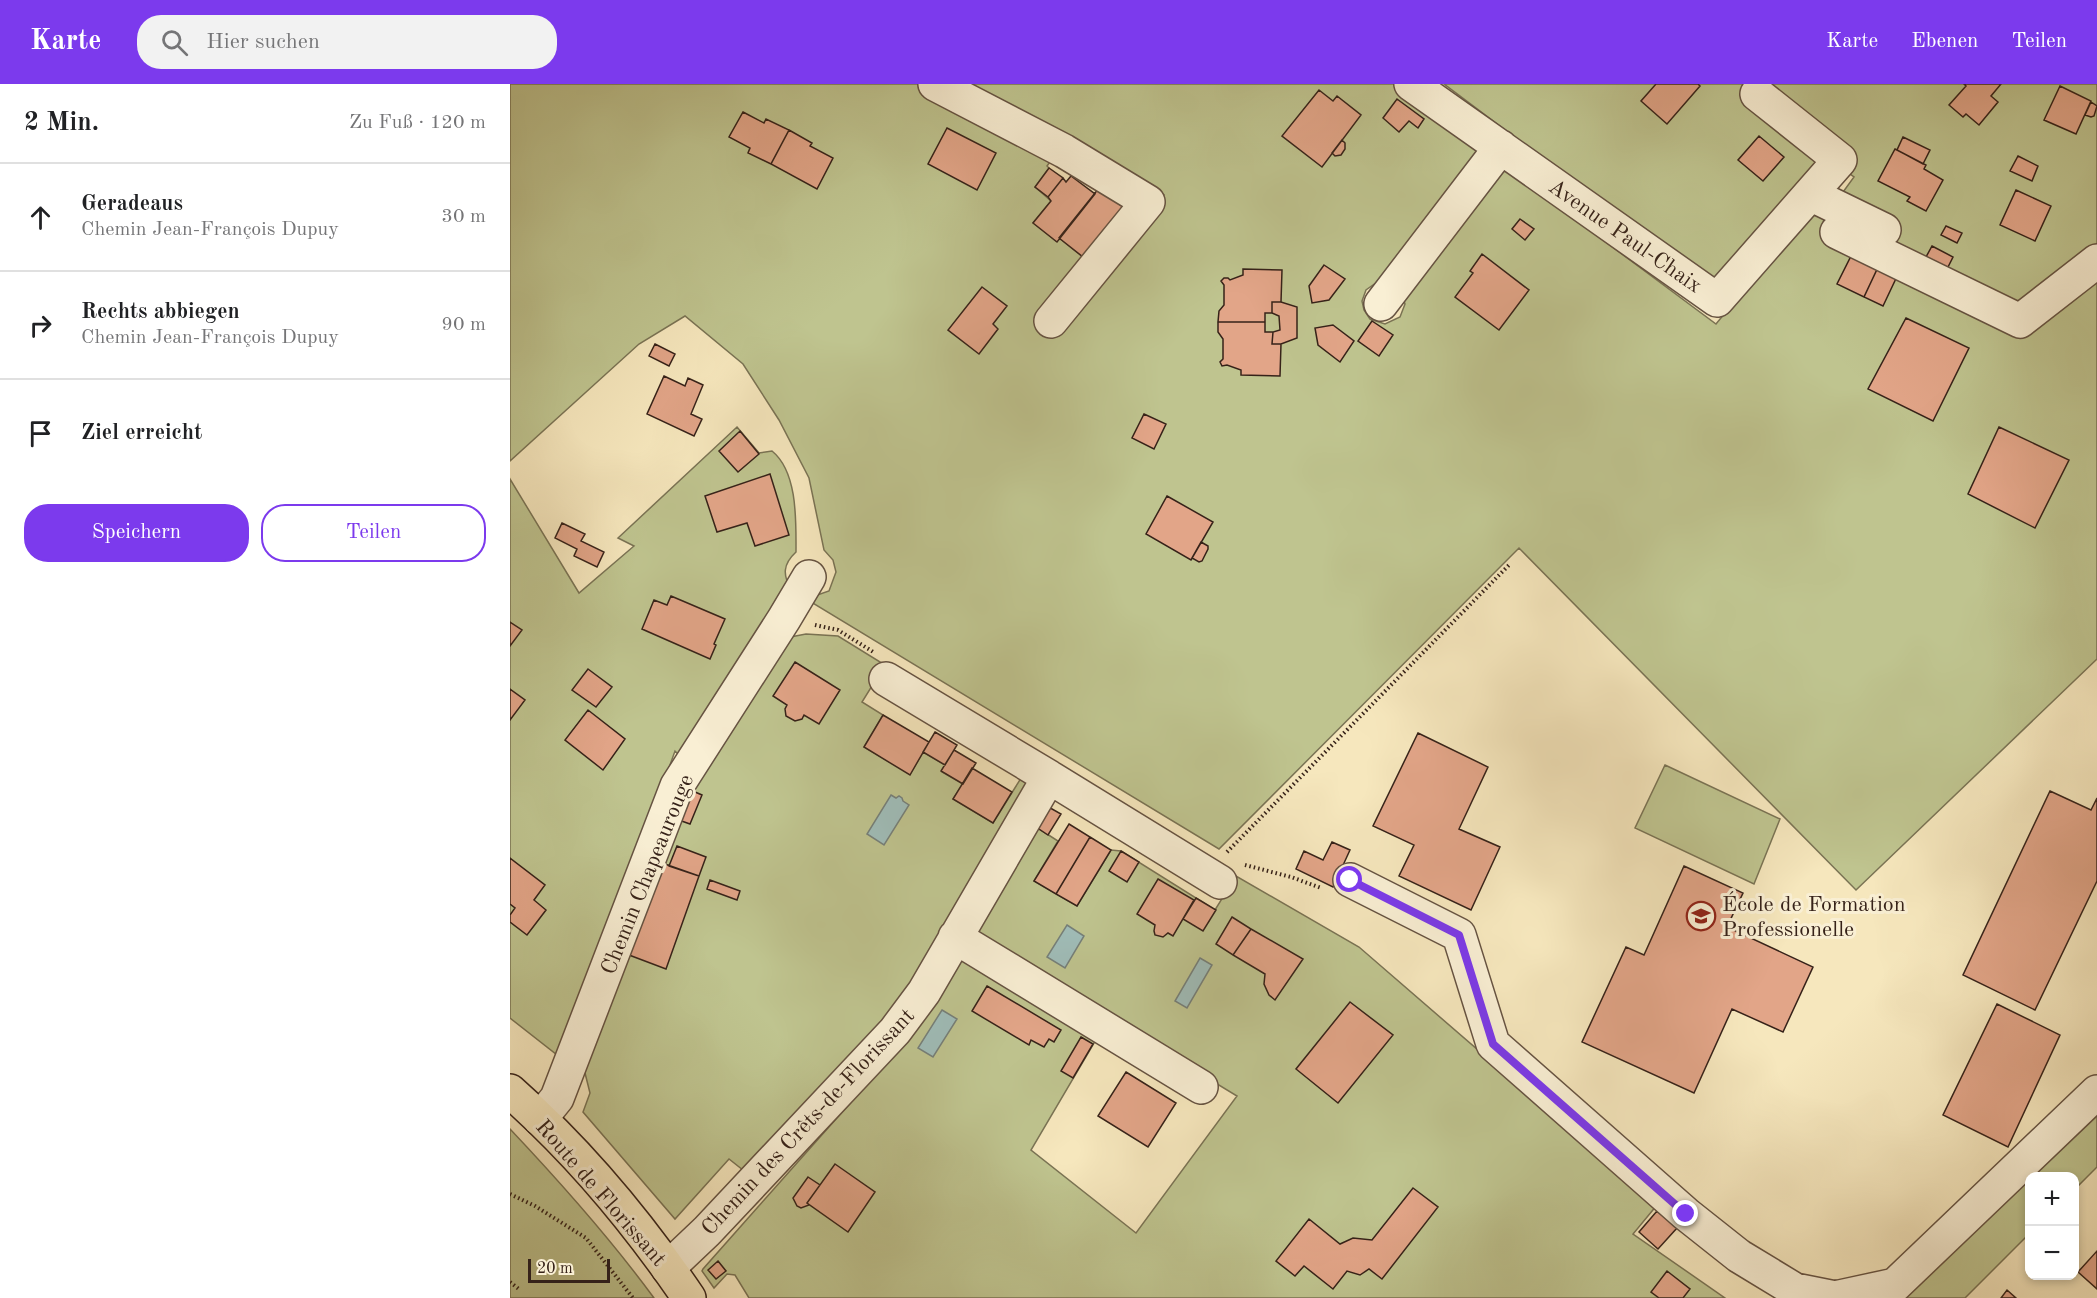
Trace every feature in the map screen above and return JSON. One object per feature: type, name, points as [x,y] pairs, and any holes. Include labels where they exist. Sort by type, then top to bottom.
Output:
[{"type":"main road","name":"Route de Florissant","points":[[510,1091],[540,1119],[609,1193],[689,1298]]},
{"type":"street","points":[[935,84],[1064,151],[1148,202],[1051,321]]},
{"type":"street","name":"Avenue Paul-Chaix","points":[[1411,84],[1717,300],[1840,160],[1756,94]]},
{"type":"street","points":[[1381,304],[1500,147]]},
{"type":"street","points":[[1810,194],[1923,250]]},
{"type":"street","points":[[1837,232],[2020,321],[2097,261]]},
{"type":"street","name":"Chemin Chapeaurouge","points":[[540,1119],[557,1098],[677,786],[809,577]]},
{"type":"street","points":[[886,679],[1049,777],[1232,869]]},
{"type":"street","name":"Chemin des Crêts-de-Florissant","points":[[668,1268],[707,1231],[895,1031],[924,992],[1049,777]]},
{"type":"street","points":[[1350,880],[1459,935],[1493,1044],[1686,1214],[1739,1256],[1795,1290],[1835,1298],[1895,1285],[2097,1092]]},
{"type":"street","points":[[955,936],[1201,1087]]},
{"type":"path","points":[[1350,880],[1341,896],[1291,877],[1232,869],[1224,854],[1510,564]]},
{"type":"path","points":[[510,1194],[535,1206],[586,1238],[633,1298]]},
{"type":"path","points":[[510,1282],[520,1290]]},
{"type":"green space","points":[[510,84],[919,84],[1055,155],[1047,166],[1049,168],[1035,187],[1051,201],[1033,223],[1056,241],[1059,238],[1083,257],[1058,328],[1164,195],[955,84],[1394,84],[1480,148],[1388,282],[1376,283],[1366,290],[1362,301],[1364,310],[1370,319],[1385,324],[1400,317],[1405,304],[1401,292],[1505,167],[1716,324],[1814,205],[1838,199],[1854,177],[1843,169],[1822,166],[1731,273],[1705,280],[1444,84],[2097,84],[2097,659],[1856,890],[1519,548],[1219,849],[806,599],[829,591],[836,572],[833,560],[824,550],[809,478],[779,420],[743,364],[685,316],[639,344],[510,461]]},
{"type":"green space","points":[[737,427],[759,453],[772,451],[787,471],[794,498],[796,527],[796,552],[788,561],[785,570],[792,591],[685,761],[675,751],[619,907],[561,1058],[510,1018],[510,479],[579,593],[634,546],[618,538]]},
{"type":"green space","points":[[806,634],[838,636],[885,665],[862,702],[883,715],[864,747],[910,774],[923,752],[945,765],[942,772],[963,784],[953,799],[993,823],[1023,775],[1029,780],[900,1004],[748,1174],[729,1159],[675,1219],[583,1112],[590,1093],[584,1069],[688,789],[780,639]]},
{"type":"green space","points":[[1665,765],[1780,819],[1754,884],[1635,828]]},
{"type":"green space","points":[[1033,825],[1058,841],[1034,881],[1077,906],[1111,850],[1121,851],[1215,910],[1236,876],[1359,947],[1657,1205],[1633,1234],[1725,1298],[749,1298],[735,1275],[727,1274],[714,1288],[702,1271],[703,1269],[899,1048],[960,957],[1097,1038],[1031,1150],[1136,1233],[1237,1096],[973,933]]},
{"type":"green space","points":[[2097,1110],[2097,1167],[2079,1185],[2079,1172],[2028,1172]]},
{"type":"green space","points":[[510,1129],[585,1211],[654,1298],[510,1298]]},
{"type":"green space","points":[[2025,1174],[2025,1238],[1965,1298],[1887,1298]]},
{"type":"water","points":[[891,795],[896,798],[899,796],[909,805],[884,845],[867,834]]},
{"type":"water","points":[[1067,925],[1084,936],[1065,968],[1047,957]]},
{"type":"water","points":[[1200,958],[1212,965],[1187,1008],[1175,1001]]},
{"type":"water","points":[[942,1010],[957,1019],[933,1057],[918,1048]]},
{"type":"building","points":[[1656,84],[1698,84],[1700,86],[1667,124],[1641,101]]},
{"type":"building","points":[[1964,84],[2001,84],[1991,96],[1998,102],[1979,125],[1966,114],[1963,117],[1949,105],[1966,86]]},
{"type":"building","points":[[2060,86],[2091,101],[2076,134],[2044,120]]},
{"type":"building","points":[[1319,90],[1333,101],[1337,96],[1361,115],[1322,167],[1282,136]]},
{"type":"building","points":[[1397,99],[1424,119],[1418,128],[1409,121],[1399,132],[1383,118]]},
{"type":"building","points":[[2091,102],[2097,106],[2094,116],[2091,117],[2085,115]]},
{"type":"building","points":[[743,112],[764,123],[766,119],[789,130],[771,164],[748,153],[750,148],[729,137]]},
{"type":"building","points":[[947,128],[996,153],[977,190],[928,164]]},
{"type":"building","points":[[789,130],[812,143],[810,146],[833,158],[817,189],[771,164]]},
{"type":"building","points":[[1759,136],[1784,157],[1763,181],[1738,160]]},
{"type":"building","points":[[1903,137],[1930,150],[1923,164],[1897,150]]},
{"type":"building","points":[[1342,140],[1345,143],[1345,149],[1341,155],[1335,156],[1332,153]]},
{"type":"building","points":[[1895,149],[1926,165],[1924,169],[1943,180],[1926,211],[1907,201],[1910,197],[1878,181]]},
{"type":"building","points":[[2018,156],[2038,166],[2032,181],[2010,171]]},
{"type":"building","points":[[1049,168],[1063,178],[1048,197],[1035,187]]},
{"type":"building","points":[[1071,176],[1095,194],[1057,242],[1033,223],[1051,201],[1048,197],[1063,178],[1066,182]]},
{"type":"building","points":[[1099,188],[1123,207],[1083,257],[1059,238]]},
{"type":"building","points":[[2016,190],[2051,206],[2035,241],[2000,225]]},
{"type":"building","points":[[1520,219],[1534,229],[1525,240],[1512,229]]},
{"type":"building","points":[[1946,226],[1962,233],[1957,243],[1941,235]]},
{"type":"building","points":[[1932,246],[1953,257],[1947,269],[1926,257]]},
{"type":"building","points":[[1853,252],[1879,265],[1864,297],[1837,284]]},
{"type":"building","points":[[1482,254],[1529,290],[1499,330],[1455,297],[1473,273],[1470,271]]},
{"type":"building","points":[[1324,265],[1345,279],[1329,300],[1312,303],[1309,286]]},
{"type":"building","points":[[1879,265],[1900,270],[1883,306],[1864,297]]},
{"type":"building","points":[[1243,269],[1282,270],[1281,302],[1272,302],[1272,313],[1265,313],[1265,322],[1218,322],[1219,311],[1224,305],[1224,285],[1221,281],[1224,278],[1230,280],[1243,275]]},
{"type":"building","points":[[982,287],[1007,306],[993,324],[998,329],[979,354],[948,330]]},
{"type":"building","points":[[1272,302],[1297,307],[1297,338],[1281,344],[1272,344],[1273,332],[1280,330],[1279,316],[1272,313]]},
{"type":"building","points":[[1906,318],[1969,348],[1933,421],[1868,389]]},
{"type":"building","points":[[1372,321],[1393,335],[1379,356],[1358,341]]},
{"type":"building","points":[[1218,322],[1265,322],[1265,332],[1273,332],[1272,344],[1281,344],[1280,376],[1241,375],[1241,370],[1227,365],[1222,366],[1220,362],[1223,359],[1223,339],[1218,332]]},
{"type":"building","points":[[1333,325],[1354,341],[1340,362],[1318,345],[1315,328]]},
{"type":"building","points":[[655,344],[675,354],[669,366],[649,356]]},
{"type":"building","points":[[664,376],[685,386],[688,378],[703,385],[691,414],[702,419],[694,436],[647,414]]},
{"type":"building","points":[[1144,414],[1166,424],[1154,449],[1132,438]]},
{"type":"building","points":[[1999,427],[2069,460],[2035,528],[1968,494]]},
{"type":"building","points":[[740,431],[759,454],[738,472],[719,451]]},
{"type":"building","points":[[770,474],[789,535],[755,546],[747,523],[717,532],[705,496]]},
{"type":"building","points":[[1167,496],[1213,522],[1191,560],[1146,534]]},
{"type":"building","points":[[562,523],[585,534],[581,541],[604,552],[597,567],[574,556],[577,549],[555,538]]},
{"type":"building","points":[[1201,542],[1208,546],[1208,549],[1202,561],[1199,562],[1192,558]]},
{"type":"building","points":[[671,596],[725,619],[710,659],[642,629],[654,600],[667,605]]},
{"type":"building","points":[[510,622],[522,630],[510,646]]},
{"type":"building","points":[[795,662],[840,690],[819,724],[804,715],[802,719],[795,721],[786,716],[787,705],[773,696]]},
{"type":"building","points":[[588,669],[612,687],[596,707],[572,690]]},
{"type":"building","points":[[510,689],[525,700],[510,720]]},
{"type":"building","points":[[588,710],[625,739],[603,770],[565,740]]},
{"type":"building","points":[[883,715],[929,742],[910,775],[864,747]]},
{"type":"building","points":[[935,732],[957,745],[945,765],[923,752]]},
{"type":"building","points":[[1418,733],[1488,767],[1459,829],[1500,847],[1471,910],[1399,876],[1414,845],[1373,826]]},
{"type":"building","points":[[954,750],[976,763],[963,784],[941,771]]},
{"type":"building","points":[[972,768],[1012,792],[993,823],[953,799]]},
{"type":"building","points":[[688,789],[702,795],[690,824],[676,819]]},
{"type":"building","points":[[2050,791],[2091,810],[2097,798],[2097,881],[2035,1010],[1963,975]]},
{"type":"building","points":[[1045,805],[1061,814],[1048,835],[1033,825]]},
{"type":"building","points":[[1069,824],[1090,837],[1056,894],[1034,881]]},
{"type":"building","points":[[1090,837],[1111,850],[1077,906],[1056,894]]},
{"type":"building","points":[[1332,842],[1350,850],[1333,887],[1296,869],[1304,851],[1323,860]]},
{"type":"building","points":[[677,846],[706,857],[699,876],[669,866]]},
{"type":"building","points":[[1121,851],[1139,862],[1127,882],[1109,871]]},
{"type":"building","points":[[510,858],[545,885],[534,900],[546,910],[527,935],[510,922],[510,915],[515,908],[510,904]]},
{"type":"building","points":[[662,863],[699,876],[666,969],[629,955]]},
{"type":"building","points":[[1684,866],[1743,893],[1727,927],[1813,967],[1783,1032],[1732,1009],[1694,1093],[1582,1042],[1626,947],[1644,955]]},
{"type":"building","points":[[1158,879],[1194,900],[1173,936],[1168,933],[1163,937],[1155,935],[1155,925],[1137,914]]},
{"type":"building","points":[[710,880],[740,891],[737,900],[707,889]]},
{"type":"building","points":[[1196,898],[1216,910],[1203,931],[1183,919]]},
{"type":"building","points":[[1232,917],[1251,929],[1233,955],[1216,944]]},
{"type":"building","points":[[1251,929],[1303,959],[1275,1000],[1269,995],[1264,984],[1265,974],[1233,955]]},
{"type":"building","points":[[987,986],[1061,1030],[1054,1042],[1049,1039],[1044,1047],[1031,1040],[1029,1045],[972,1011]]},
{"type":"building","points":[[1350,1002],[1393,1035],[1338,1103],[1296,1069]]},
{"type":"building","points":[[1997,1004],[2060,1035],[2008,1147],[1943,1115]]},
{"type":"building","points":[[1081,1037],[1093,1044],[1073,1078],[1061,1071]]},
{"type":"building","points":[[1126,1072],[1176,1103],[1148,1147],[1098,1116]]},
{"type":"building","points":[[835,1164],[875,1192],[848,1232],[807,1203]]},
{"type":"building","points":[[808,1177],[820,1185],[807,1203],[809,1205],[801,1208],[797,1206],[793,1198]]},
{"type":"building","points":[[1413,1188],[1438,1207],[1382,1279],[1369,1269],[1360,1275],[1347,1271],[1333,1289],[1304,1266],[1295,1276],[1276,1261],[1309,1219],[1340,1244],[1353,1238],[1372,1240]]},
{"type":"building","points":[[1657,1211],[1677,1228],[1658,1249],[1639,1232]]},
{"type":"building","points":[[2097,1251],[2097,1289],[2079,1271]]},
{"type":"building","points":[[718,1261],[726,1271],[716,1279],[708,1270]]},
{"type":"building","points":[[1667,1271],[1690,1289],[1683,1298],[1659,1298],[1651,1292]]},
{"type":"building","points":[[2007,1290],[2016,1298],[2001,1298]]},
{"type":"place","name":"École de Formation Professionelle","points":[[1701,916]]},
{"type":"route","points":[[1350,880],[1459,935],[1493,1044],[1686,1214]]}]
